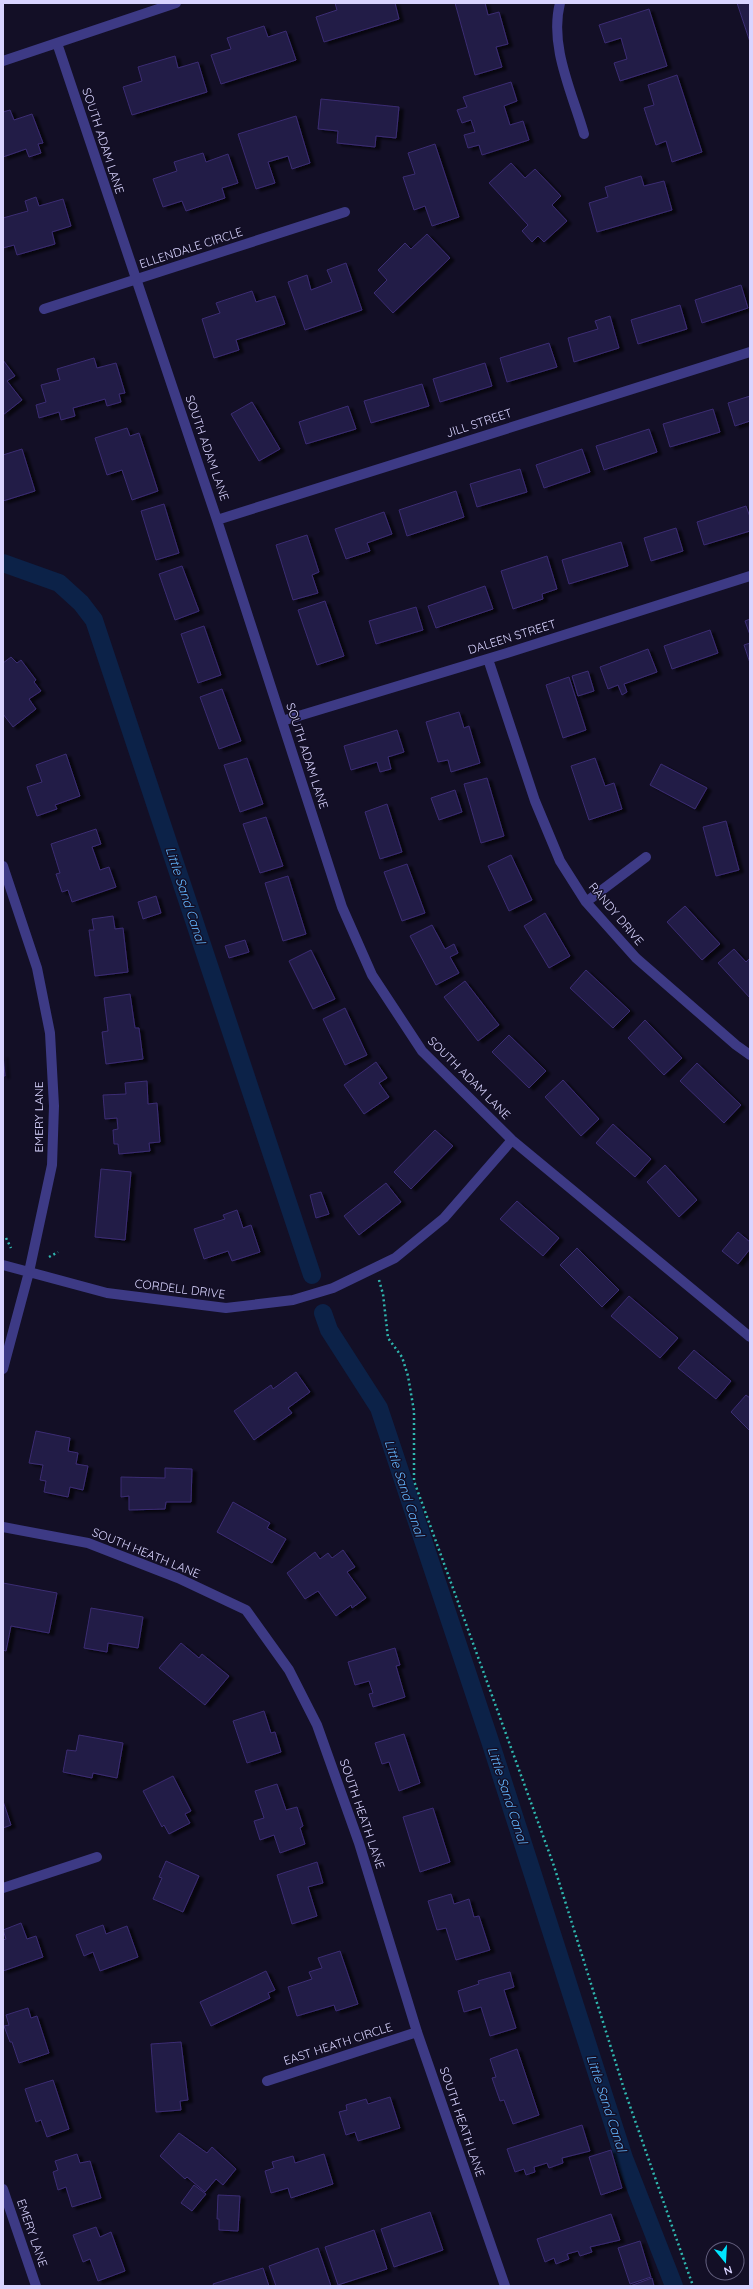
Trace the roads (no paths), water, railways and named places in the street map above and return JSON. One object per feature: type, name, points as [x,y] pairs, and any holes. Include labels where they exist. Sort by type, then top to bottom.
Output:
[{"type":"street","points":[[3,61],[176,3]]},
{"type":"street","points":[[560,3],[557,16],[557,42],[584,134]]},
{"type":"street","name":"SOUTH ADAM LANE","points":[[57,43],[217,520],[342,907],[372,975],[422,1051],[512,1140],[750,1337]]},
{"type":"street","name":"ELLENDALE CIRCLE","points":[[44,309],[345,212]]},
{"type":"street","name":"JILL STREET","points":[[217,520],[750,352]]},
{"type":"street","name":"DALEEN STREET","points":[[282,721],[488,659],[750,576]]},
{"type":"street","name":"RANDY DRIVE","points":[[488,659],[535,801],[560,862],[586,902],[636,958],[736,1045],[750,1054]]},
{"type":"street","points":[[586,902],[646,857]]},
{"type":"street","name":"EMERY LANE","points":[[3,866],[37,968],[50,1033],[54,1106],[52,1165],[29,1272],[3,1369]]},
{"type":"street","name":"CORDELL DRIVE","points":[[3,1265],[107,1293],[226,1308],[293,1300],[334,1288],[395,1258],[444,1218],[512,1140]]},
{"type":"street","name":"SOUTH HEATH LANE","points":[[3,1527],[88,1543],[178,1578],[246,1610],[289,1670],[317,1725],[359,1843],[417,2032],[504,2286]]},
{"type":"street","points":[[3,1888],[97,1857]]},
{"type":"street","name":"EAST HEATH CIRCLE","points":[[267,2081],[417,2032]]},
{"type":"street","name":"EMERY LANE","points":[[3,2189],[36,2286]]},
{"type":"waterway","name":"Little Sand Canal","points":[[3,563],[59,583],[81,603],[94,620],[312,1275]]},
{"type":"waterway","name":"Little Sand Canal","points":[[323,1313],[329,1330],[379,1408],[490,1741],[624,2158],[674,2286]]}]
